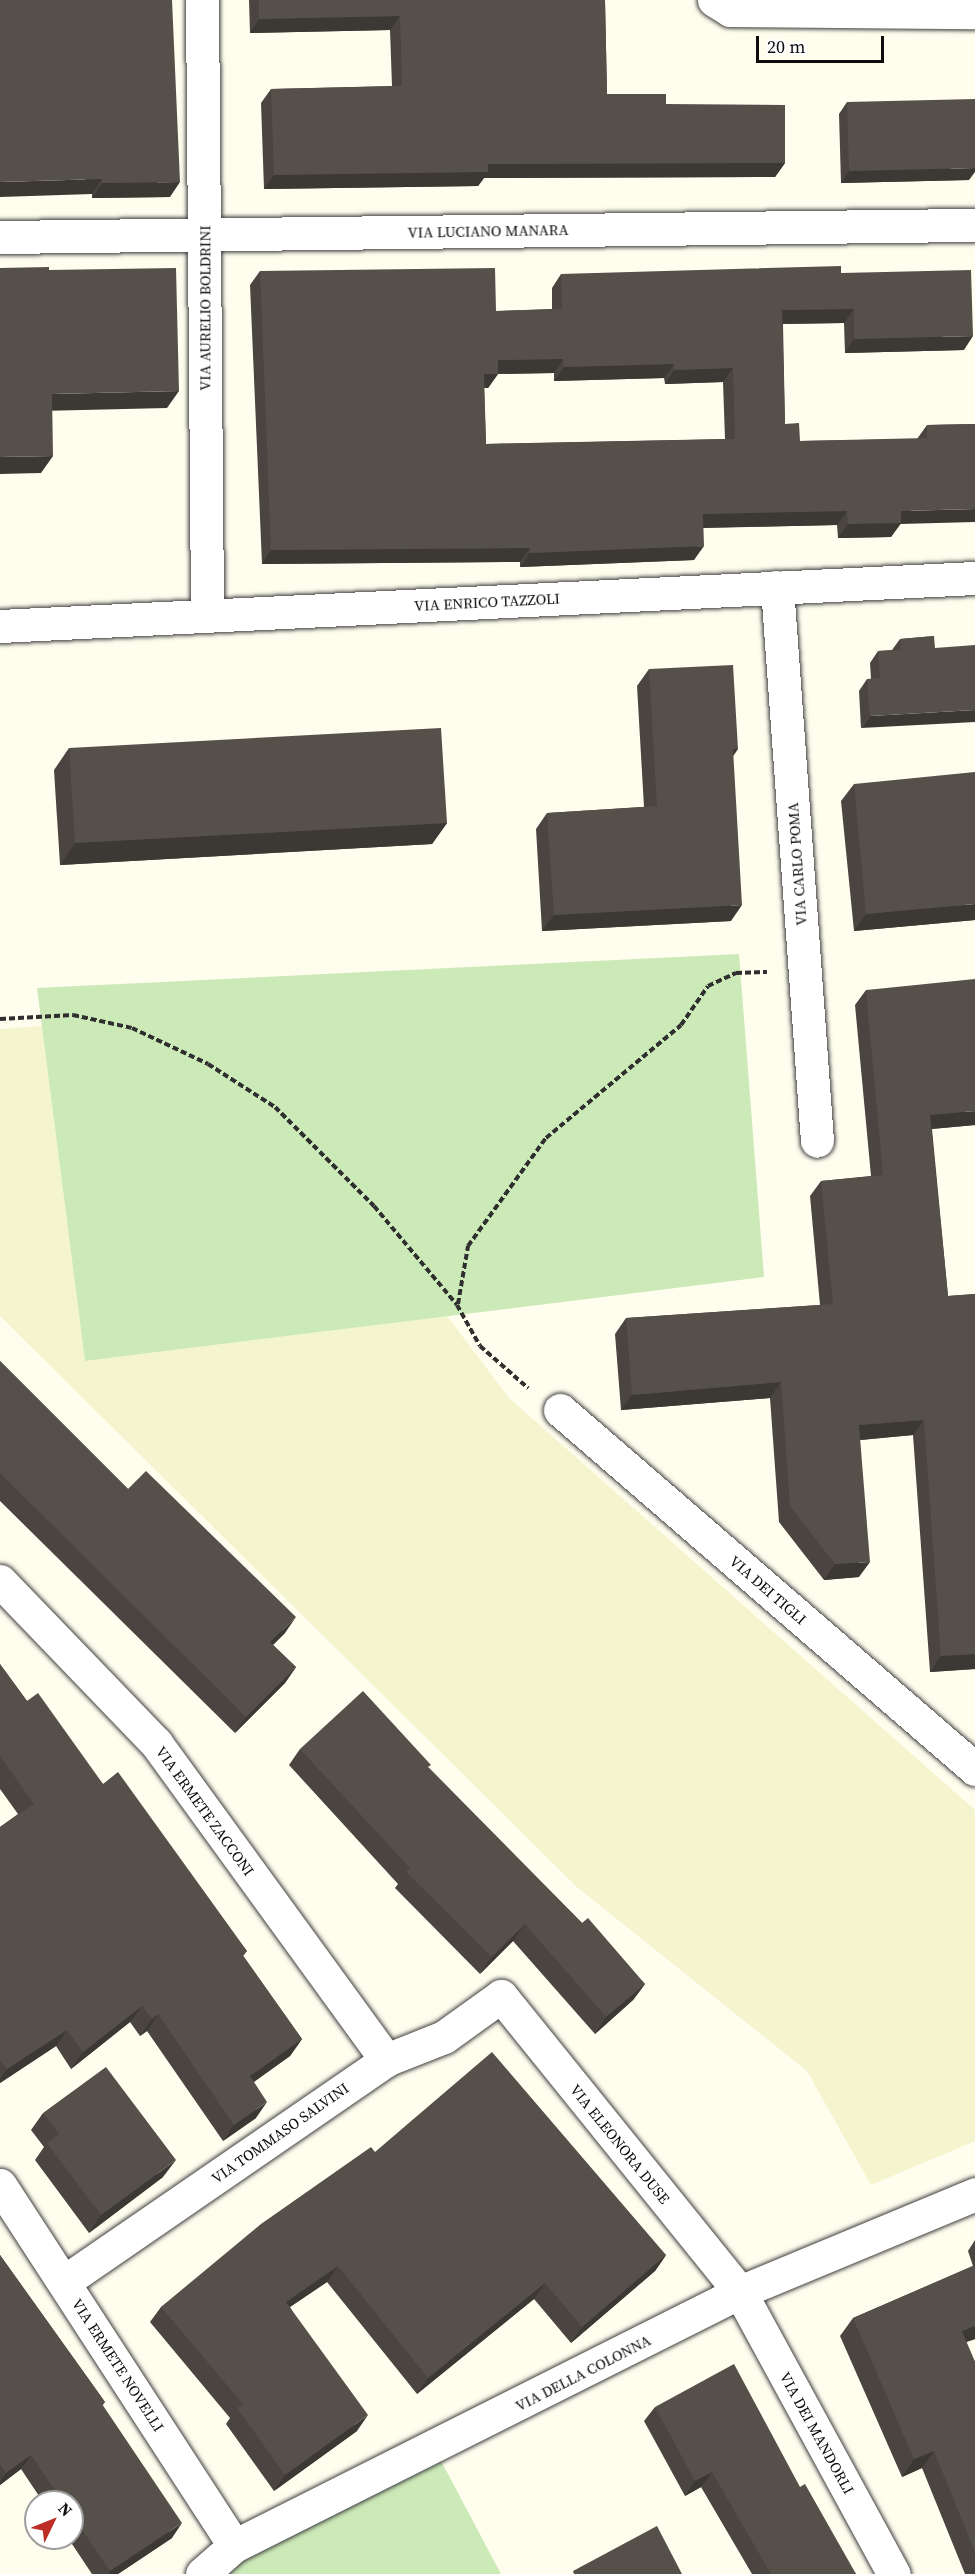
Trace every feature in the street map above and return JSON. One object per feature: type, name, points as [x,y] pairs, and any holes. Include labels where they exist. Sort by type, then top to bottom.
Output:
[{"type":"street","name":"VIA AURELIO BOLDRINI","points":[[202,0],[207,616]]},
{"type":"street","points":[[714,0],[730,10],[975,12]]},
{"type":"street","name":"VIA LUCIANO MANARA","points":[[0,237],[975,225]]},
{"type":"street","name":"VIA ENRICO TAZZOLI","points":[[0,626],[975,578]]},
{"type":"street","name":"VIA CARLO POMA","points":[[777,587],[817,1141]]},
{"type":"street","name":"VIA DEI TIGLI","points":[[560,1410],[975,1769]]},
{"type":"street","name":"VIA ERMETE ZACCONI","points":[[0,1581],[156,1743],[386,2060]]},
{"type":"street","name":"VIA TOMMASO SALVINI","points":[[65,2281],[386,2060],[444,2037],[501,1996]]},
{"type":"street","name":"VIA ELEONORA DUSE","points":[[501,1996],[740,2292]]},
{"type":"street","name":"VIA ERMETE NOVELLI","points":[[0,2185],[65,2281],[234,2546]]},
{"type":"street","name":"VIA DELLA COLONNA","points":[[202,2574],[234,2546],[740,2292],[975,2193]]},
{"type":"street","name":"VIA DEI MANDORLI","points":[[740,2292],[894,2574]]},
{"type":"path","points":[[458,1305],[468,1246],[546,1137],[681,1025],[708,986],[736,973],[805,971]]},
{"type":"path","points":[[0,1019],[74,1015],[132,1028],[208,1064],[275,1107],[374,1206],[458,1305],[480,1346],[513,1378],[560,1410]]},
{"type":"green space","points":[[739,954],[764,1277],[85,1361],[37,988]]},
{"type":"green space","points":[[42,1026],[85,1361],[447,1316],[509,1398],[975,1810],[975,2141],[871,2185],[807,2071],[578,1888],[0,1316],[0,1029]]},
{"type":"green space","points":[[440,2459],[501,2574],[222,2574],[242,2555]]},
{"type":"building","points":[[0,0],[172,0],[180,182],[102,183],[102,179],[0,182]]},
{"type":"building","points":[[259,0],[605,0],[607,94],[666,94],[666,104],[785,105],[785,163],[488,164],[488,172],[274,175],[271,89],[402,86],[400,16],[259,19]]},
{"type":"building","points":[[975,99],[975,168],[849,171],[847,102]]},
{"type":"building","points":[[841,266],[841,273],[971,270],[973,336],[854,339],[854,309],[782,310],[785,424],[799,423],[800,441],[927,438],[927,425],[975,424],[975,509],[901,511],[901,523],[848,524],[847,511],[703,514],[704,546],[530,553],[530,548],[271,550],[260,271],[495,268],[496,311],[562,309],[561,274]],"holes":[[[563,359],[564,367],[674,364],[674,370],[733,368],[735,439],[486,444],[484,374],[498,374],[498,360]]]},
{"type":"building","points":[[49,267],[49,270],[176,268],[179,391],[52,394],[53,456],[0,457],[0,268]]},
{"type":"building","points":[[934,636],[935,648],[975,645],[975,710],[870,716],[867,679],[880,678],[878,651],[901,650],[900,639]]},
{"type":"building","points":[[733,665],[738,749],[733,749],[742,905],[554,915],[547,813],[657,806],[649,669]]},
{"type":"building","points":[[441,728],[447,823],[75,843],[69,748]]},
{"type":"building","points":[[975,772],[975,904],[866,914],[854,784]]},
{"type":"building","points":[[975,979],[975,1111],[930,1115],[948,1296],[975,1294],[975,1654],[941,1656],[924,1420],[859,1425],[870,1562],[835,1564],[790,1506],[781,1382],[632,1395],[626,1318],[833,1304],[821,1181],[883,1175],[866,990]]},
{"type":"building","points":[[0,1361],[128,1489],[146,1471],[296,1617],[270,1642],[296,1667],[246,1717],[0,1473]]},
{"type":"building","points":[[0,1664],[27,1701],[38,1693],[103,1784],[118,1772],[247,1951],[242,1954],[302,2039],[250,2076],[267,2102],[234,2125],[158,2014],[152,2019],[142,2006],[83,2052],[67,2030],[7,2069],[0,2060],[0,1827],[34,1804],[0,1756]]},
{"type":"building","points":[[363,1691],[431,1765],[428,1767],[582,1923],[588,1918],[645,1984],[606,2017],[525,1924],[492,1957],[406,1872],[410,1868],[300,1749]]},
{"type":"building","points":[[492,2052],[666,2255],[582,2327],[545,2283],[428,2378],[338,2266],[286,2302],[368,2415],[285,2475],[237,2408],[243,2404],[161,2307],[261,2224],[371,2147],[375,2152]]},
{"type":"building","points":[[106,2067],[176,2160],[101,2215],[47,2143],[59,2134],[43,2113]]},
{"type":"building","points":[[0,2255],[105,2402],[102,2404],[182,2523],[110,2571],[84,2533],[84,2490],[55,2490],[31,2455],[6,2473],[0,2464]]},
{"type":"building","points":[[975,2265],[975,2326],[962,2331],[975,2362],[975,2552],[934,2451],[914,2459],[853,2318]]},
{"type":"building","points":[[734,2364],[800,2487],[805,2484],[856,2574],[771,2574],[712,2472],[695,2481],[655,2407]]},
{"type":"building","points":[[657,2526],[682,2574],[574,2574],[573,2571]]}]
